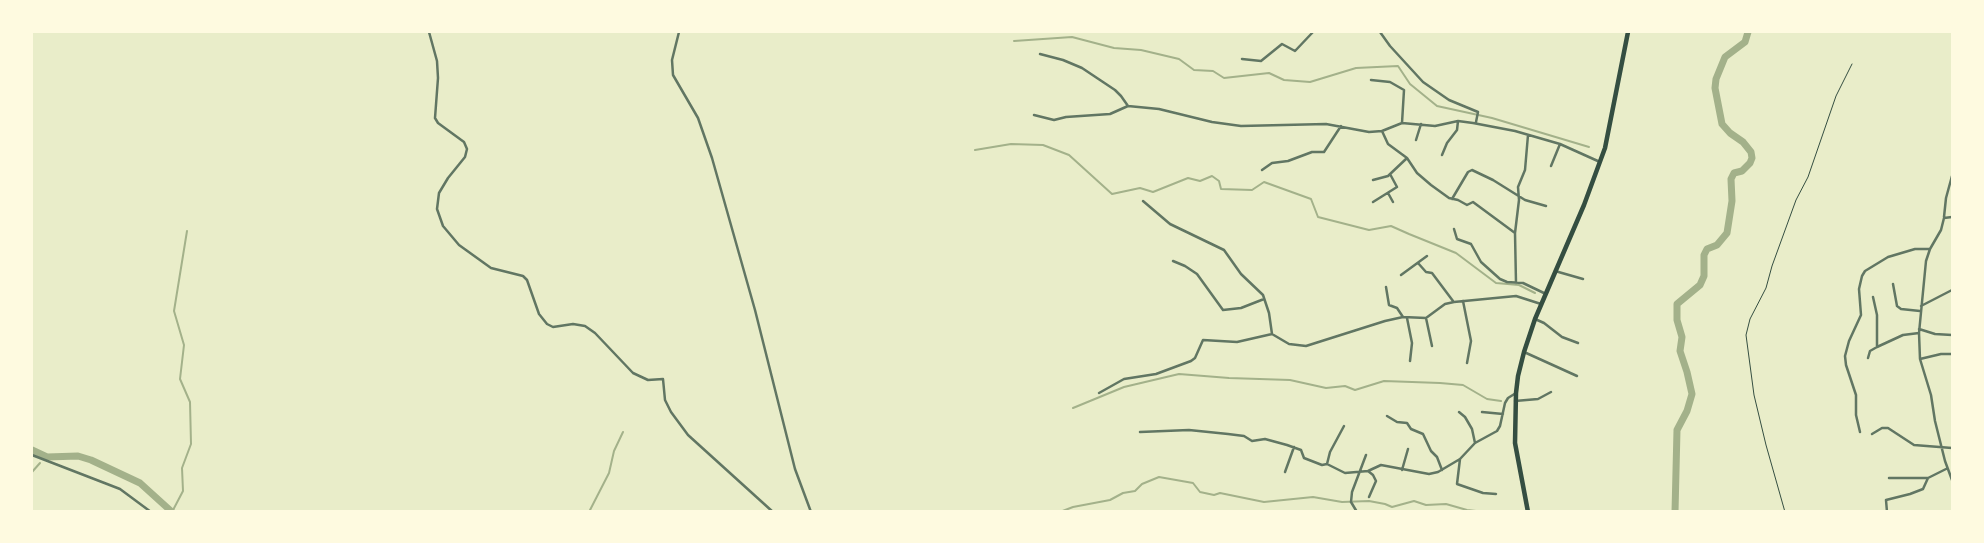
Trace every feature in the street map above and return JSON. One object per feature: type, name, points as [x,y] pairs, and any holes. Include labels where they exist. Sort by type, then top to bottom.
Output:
[{"type":"highway","points":[[1528,512],[1517,456],[1515,401],[1524,352],[1600,162],[1611,124],[1628,32]]},
{"type":"street","points":[[429,32],[438,69],[435,118],[464,142],[467,150],[465,157],[439,193],[438,209],[443,226],[459,245],[491,268],[523,276],[527,280],[539,314],[547,324],[553,327],[573,324],[585,327],[595,333],[632,373],[648,380],[663,379],[665,400],[688,435],[773,512]]},
{"type":"street","points":[[679,32],[672,60],[673,75],[698,118],[712,158],[755,310],[795,469],[810,512]]},
{"type":"street","points":[[1242,59],[1261,61],[1282,44],[1295,51],[1313,32]]},
{"type":"street","points":[[1380,32],[1423,82],[1449,100],[1478,112],[1476,123]]},
{"type":"street","points":[[1040,54],[1082,68],[1115,90],[1128,106]]},
{"type":"street","points":[[1371,80],[1390,82],[1404,90],[1402,123]]},
{"type":"street","points":[[1034,116],[1054,120],[1110,114],[1128,106],[1159,109],[1241,126],[1315,124],[1369,132],[1382,131],[1402,123],[1438,126],[1458,121],[1560,144],[1600,162]]},
{"type":"street","points":[[1443,155],[1447,143],[1457,130],[1458,121]]},
{"type":"street","points":[[1416,140],[1421,124]]},
{"type":"street","points":[[1262,170],[1272,163],[1288,161],[1312,152],[1324,152],[1341,126]]},
{"type":"street","points":[[1382,131],[1388,144],[1407,158],[1417,173],[1440,192],[1467,205],[1473,202],[1515,233]]},
{"type":"street","points":[[1516,283],[1518,187],[1525,170],[1528,135]]},
{"type":"street","points":[[1551,166],[1560,144]]},
{"type":"street","points":[[1373,180],[1390,174],[1407,158]]},
{"type":"street","points":[[1452,198],[1472,170],[1525,200],[1546,206]]},
{"type":"street","points":[[1373,202],[1398,185],[1390,174]]},
{"type":"street","points":[[1952,176],[1941,230],[1926,261],[1919,331],[1920,359],[1952,480]]},
{"type":"street","points":[[1388,193],[1393,202]]},
{"type":"street","points":[[1143,201],[1170,224],[1222,247],[1241,274],[1260,291],[1269,313],[1272,334]]},
{"type":"street","points":[[1944,218],[1952,217]]},
{"type":"street","points":[[1454,229],[1457,239],[1472,246],[1483,264],[1503,281],[1523,283],[1546,294]]},
{"type":"street","points":[[1860,432],[1855,390],[1846,365],[1846,351],[1861,315],[1859,289],[1862,276],[1865,271],[1888,257],[1914,249],[1930,248]]},
{"type":"street","points":[[1401,275],[1427,256]]},
{"type":"street","points":[[1173,261],[1196,274],[1223,310],[1241,308],[1264,299]]},
{"type":"street","points":[[1418,264],[1426,272],[1432,273],[1454,302]]},
{"type":"street","points":[[1555,271],[1583,279]]},
{"type":"street","points":[[1893,284],[1897,306],[1901,309],[1921,309],[1952,290]]},
{"type":"street","points":[[1386,287],[1389,304],[1405,317],[1412,345],[1410,362]]},
{"type":"street","points":[[1099,393],[1124,379],[1156,374],[1191,361],[1203,340],[1237,342],[1272,334],[1289,344],[1306,346],[1385,321],[1405,317],[1426,318],[1445,304],[1454,302],[1516,296],[1541,304]]},
{"type":"street","points":[[1873,297],[1877,315],[1877,347]]},
{"type":"street","points":[[1463,301],[1471,341],[1467,363]]},
{"type":"street","points":[[1426,318],[1432,346]]},
{"type":"street","points":[[1535,319],[1562,337],[1578,342]]},
{"type":"street","points":[[1868,358],[1870,351],[1903,335],[1919,331],[1952,335]]},
{"type":"street","points":[[1524,352],[1577,376]]},
{"type":"street","points":[[1920,359],[1952,354]]},
{"type":"street","points":[[1515,401],[1538,399],[1551,392]]},
{"type":"street","points":[[1140,432],[1216,432],[1244,436],[1252,441],[1270,440],[1301,450],[1304,458],[1322,465],[1327,464],[1345,473],[1368,471],[1381,465],[1429,474],[1460,459],[1475,443],[1497,431],[1508,398],[1516,393]]},
{"type":"street","points":[[1458,412],[1465,417],[1472,429],[1475,443]]},
{"type":"street","points":[[1482,412],[1503,414]]},
{"type":"street","points":[[1387,416],[1423,434],[1442,470]]},
{"type":"street","points":[[1327,464],[1344,426]]},
{"type":"street","points":[[1872,434],[1882,428],[1888,428],[1914,445],[1952,448]]},
{"type":"street","points":[[1285,472],[1294,447]]},
{"type":"street","points":[[1402,470],[1408,449]]},
{"type":"street","points":[[32,455],[120,489],[151,512]]},
{"type":"street","points":[[1357,512],[1351,502],[1352,492],[1366,455]]},
{"type":"street","points":[[1460,459],[1457,484],[1483,493],[1496,494]]},
{"type":"street","points":[[1889,478],[1927,478],[1947,469]]},
{"type":"street","points":[[1368,471],[1377,481],[1369,497]]},
{"type":"street","points":[[1887,512],[1886,500],[1923,489],[1927,478]]},
{"type":"path","points":[[1785,512],[1754,395],[1746,335],[1750,318],[1766,288],[1836,96],[1853,64]]},
{"type":"waterway","points":[[1675,512],[1677,430],[1692,394],[1680,351],[1682,337],[1677,320],[1677,304],[1700,285],[1704,276],[1704,255],[1707,249],[1717,245],[1727,233],[1732,201],[1731,179],[1734,173],[1742,171],[1752,158],[1743,142],[1722,124],[1715,88],[1725,57],[1745,42],[1748,32]]},
{"type":"waterway","points":[[1014,41],[1072,37],[1114,48],[1141,50],[1179,59],[1194,70],[1213,71],[1224,78],[1269,73],[1284,80],[1310,82],[1356,68],[1398,66],[1410,84],[1437,106],[1492,118],[1589,147]]},
{"type":"waterway","points":[[975,150],[1011,144],[1043,145],[1069,155],[1112,194],[1140,188],[1153,192],[1188,178],[1200,181],[1212,176],[1219,181],[1221,189],[1252,190],[1264,182],[1311,199],[1318,217],[1369,230],[1391,226],[1456,253],[1496,283],[1519,285],[1535,293]]},
{"type":"waterway","points":[[172,512],[183,491],[182,468],[191,444],[190,402],[180,379],[184,345],[174,311],[187,231]]},
{"type":"waterway","points":[[1073,408],[1124,387],[1179,374],[1290,380],[1326,388],[1345,386],[1355,390],[1384,381],[1440,383],[1463,385],[1487,399],[1501,401]]},
{"type":"waterway","points":[[589,512],[609,473],[614,451],[623,432]]},
{"type":"waterway","points":[[32,450],[47,457],[78,456],[91,460],[140,483],[172,512]]},
{"type":"waterway","points":[[32,472],[40,463]]},
{"type":"waterway","points":[[1060,512],[1110,500],[1123,493],[1135,491],[1142,484],[1159,477],[1193,483],[1200,492],[1264,502],[1313,497],[1342,502],[1369,501],[1392,507],[1414,501],[1426,505],[1446,504],[1485,512]]}]
